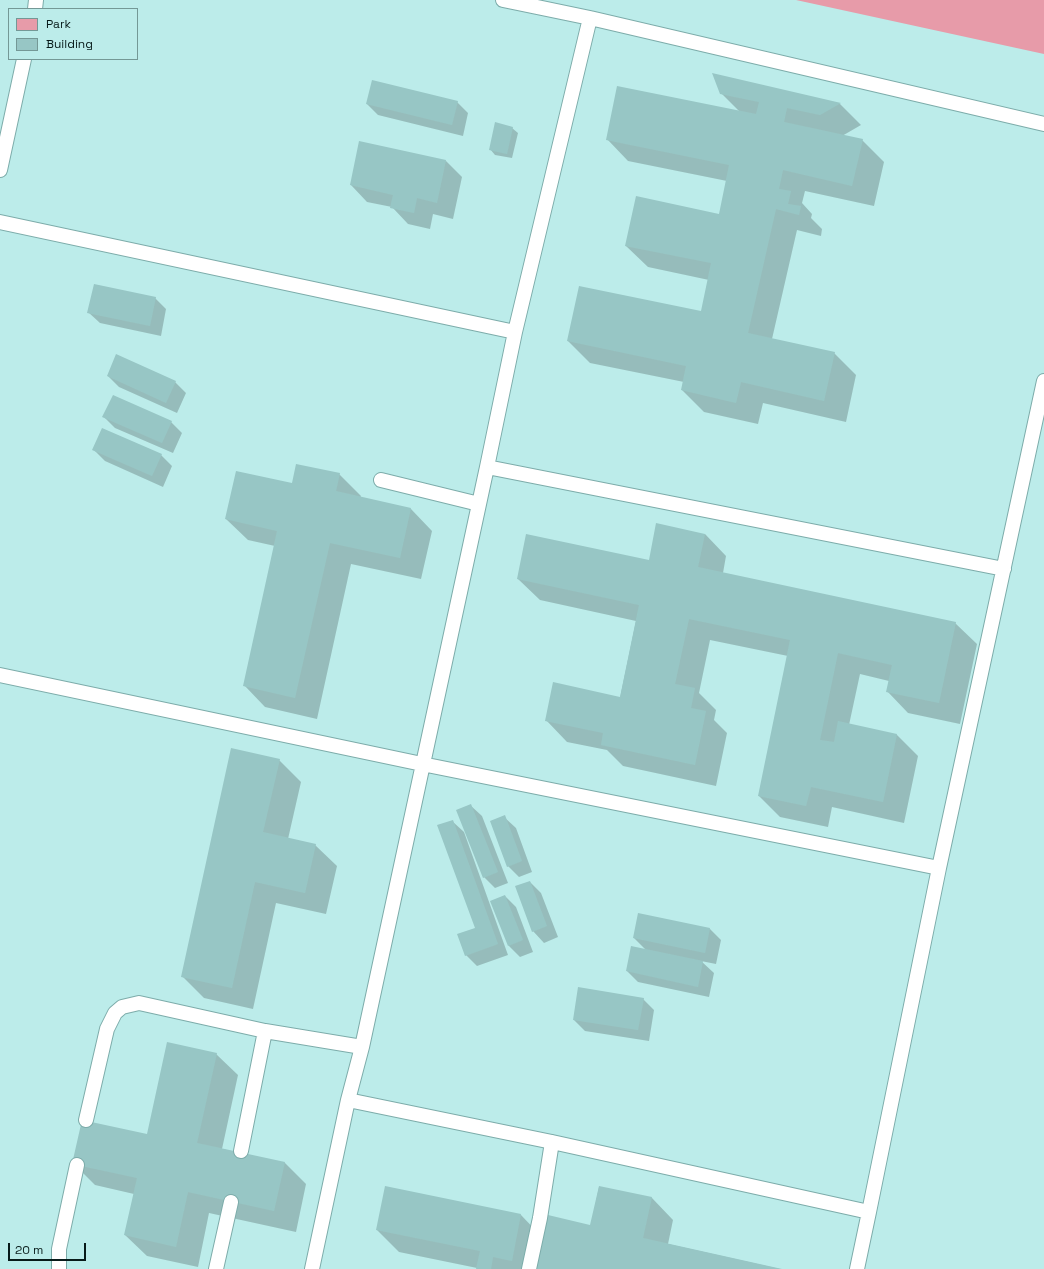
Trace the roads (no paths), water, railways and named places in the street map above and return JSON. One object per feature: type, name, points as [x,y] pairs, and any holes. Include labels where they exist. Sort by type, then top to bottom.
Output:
[{"type":"lane","points":[[503,0],[590,18],[1044,124]]},
{"type":"lane","points":[[312,1269],[348,1100],[362,1047],[515,332],[590,18]]},
{"type":"lane","points":[[0,170],[24,60]]},
{"type":"lane","points":[[0,222],[515,332]]},
{"type":"lane","points":[[857,1269],[939,868],[1044,381]]},
{"type":"lane","points":[[487,467],[1004,569]]},
{"type":"lane","points":[[381,480],[479,504]]},
{"type":"lane","points":[[0,675],[422,764],[939,868]]},
{"type":"lane","points":[[86,1120],[107,1029],[115,1013],[122,1007],[139,1003],[265,1031],[362,1047]]},
{"type":"lane","points":[[241,1151],[265,1031]]},
{"type":"lane","points":[[348,1100],[552,1142],[869,1212]]},
{"type":"lane","points":[[529,1269],[540,1218],[552,1142]]},
{"type":"lane","points":[[59,1269],[59,1249],[77,1166]]},
{"type":"lane","points":[[216,1269],[231,1202]]}]
